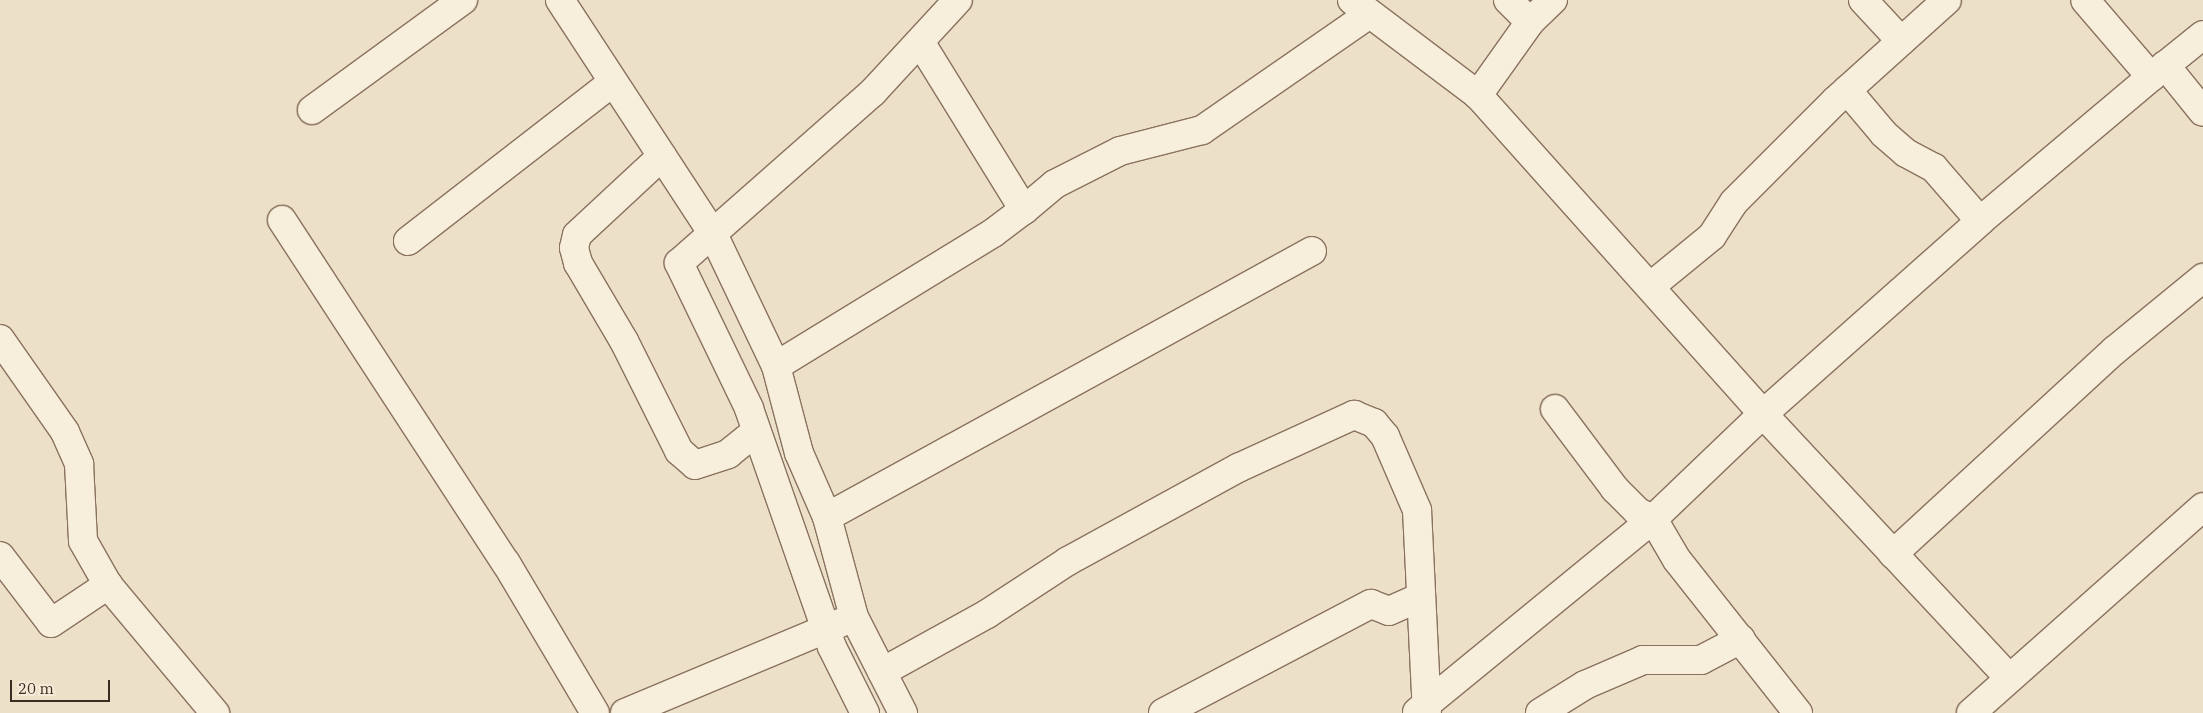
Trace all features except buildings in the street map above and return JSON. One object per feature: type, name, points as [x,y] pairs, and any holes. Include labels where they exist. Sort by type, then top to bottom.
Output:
[{"type":"street","points":[[312,110],[463,0]]},
{"type":"street","points":[[560,0],[713,234],[776,366],[799,453],[827,517],[854,617],[903,713]]},
{"type":"street","points":[[865,713],[825,627],[748,408],[678,263],[873,92],[921,43],[958,0]]},
{"type":"street","points":[[1508,0],[1530,22]]},
{"type":"street","points":[[1478,95],[1530,22],[1553,0]]},
{"type":"street","points":[[1863,0],[1901,41]]},
{"type":"street","points":[[1650,286],[1712,236],[1734,202],[1847,90],[1947,0]]},
{"type":"street","points":[[2085,0],[2203,112]]},
{"type":"street","points":[[776,366],[993,233],[1055,184],[1120,151],[1202,130],[1360,7],[1478,95],[1763,414],[2010,678]]},
{"type":"street","points":[[1423,711],[1653,519],[1763,414],[1980,221],[2203,35]]},
{"type":"street","points":[[921,43],[1024,210]]},
{"type":"street","points":[[408,241],[613,82]]},
{"type":"street","points":[[1847,90],[1884,134],[1906,153],[1934,168],[1980,221]]},
{"type":"street","points":[[662,156],[577,235],[574,248],[578,263],[624,341],[679,451],[695,465],[728,454],[756,431]]},
{"type":"street","points":[[282,220],[501,555],[595,713]]},
{"type":"street","points":[[827,517],[1312,250]]},
{"type":"street","points":[[1893,554],[2115,350],[2203,278]]},
{"type":"street","points":[[0,339],[65,432],[79,464],[83,541],[108,586],[215,713]]},
{"type":"street","points":[[1555,409],[1615,489],[1638,512],[1653,519],[1677,560],[1798,713]]},
{"type":"street","points":[[882,672],[987,614],[1068,561],[1230,472],[1354,415],[1374,423],[1386,436],[1418,510],[1423,711]]},
{"type":"street","points":[[1971,713],[2203,507]]},
{"type":"street","points":[[0,556],[51,623],[108,586]]},
{"type":"street","points":[[1163,713],[1371,604],[1389,611],[1420,597]]},
{"type":"street","points":[[625,713],[825,627],[854,617]]},
{"type":"street","points":[[1540,713],[1585,685],[1643,660],[1701,660],[1741,639]]}]
